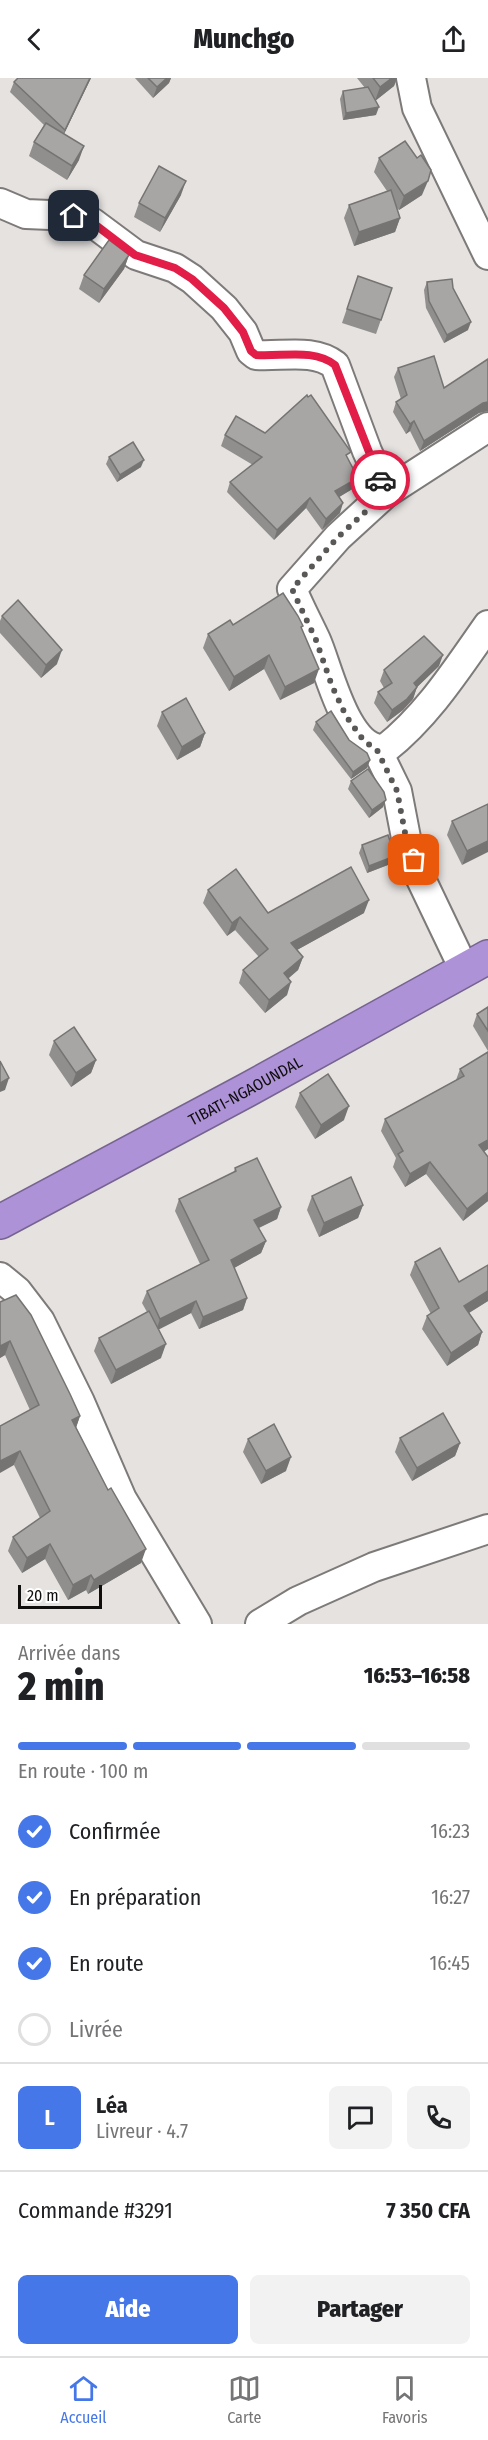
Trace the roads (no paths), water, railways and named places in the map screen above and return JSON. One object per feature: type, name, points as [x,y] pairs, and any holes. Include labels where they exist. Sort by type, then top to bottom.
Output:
[{"type":"highway","name":"TIBATI-NGAOUNDAL","points":[[0,1222],[247,1090],[476,963]]},
{"type":"street","points":[[411,78],[417,108],[488,255]]},
{"type":"street","points":[[0,203],[26,214],[74,216],[93,223],[135,255],[175,268],[192,279],[224,308],[243,332],[251,351],[256,355],[303,355],[328,359],[335,365],[367,451],[386,493]]},
{"type":"street","points":[[476,963],[420,877],[407,843],[397,791],[377,750],[364,741],[346,716],[332,686],[316,640],[292,589],[338,537],[386,493],[488,427]]},
{"type":"street","points":[[377,750],[385,749],[419,717],[443,689],[488,625]]},
{"type":"street","points":[[0,1277],[17,1292],[40,1321],[80,1402],[122,1499],[197,1624]]},
{"type":"street","points":[[260,1624],[298,1601],[374,1568],[488,1529]]}]
